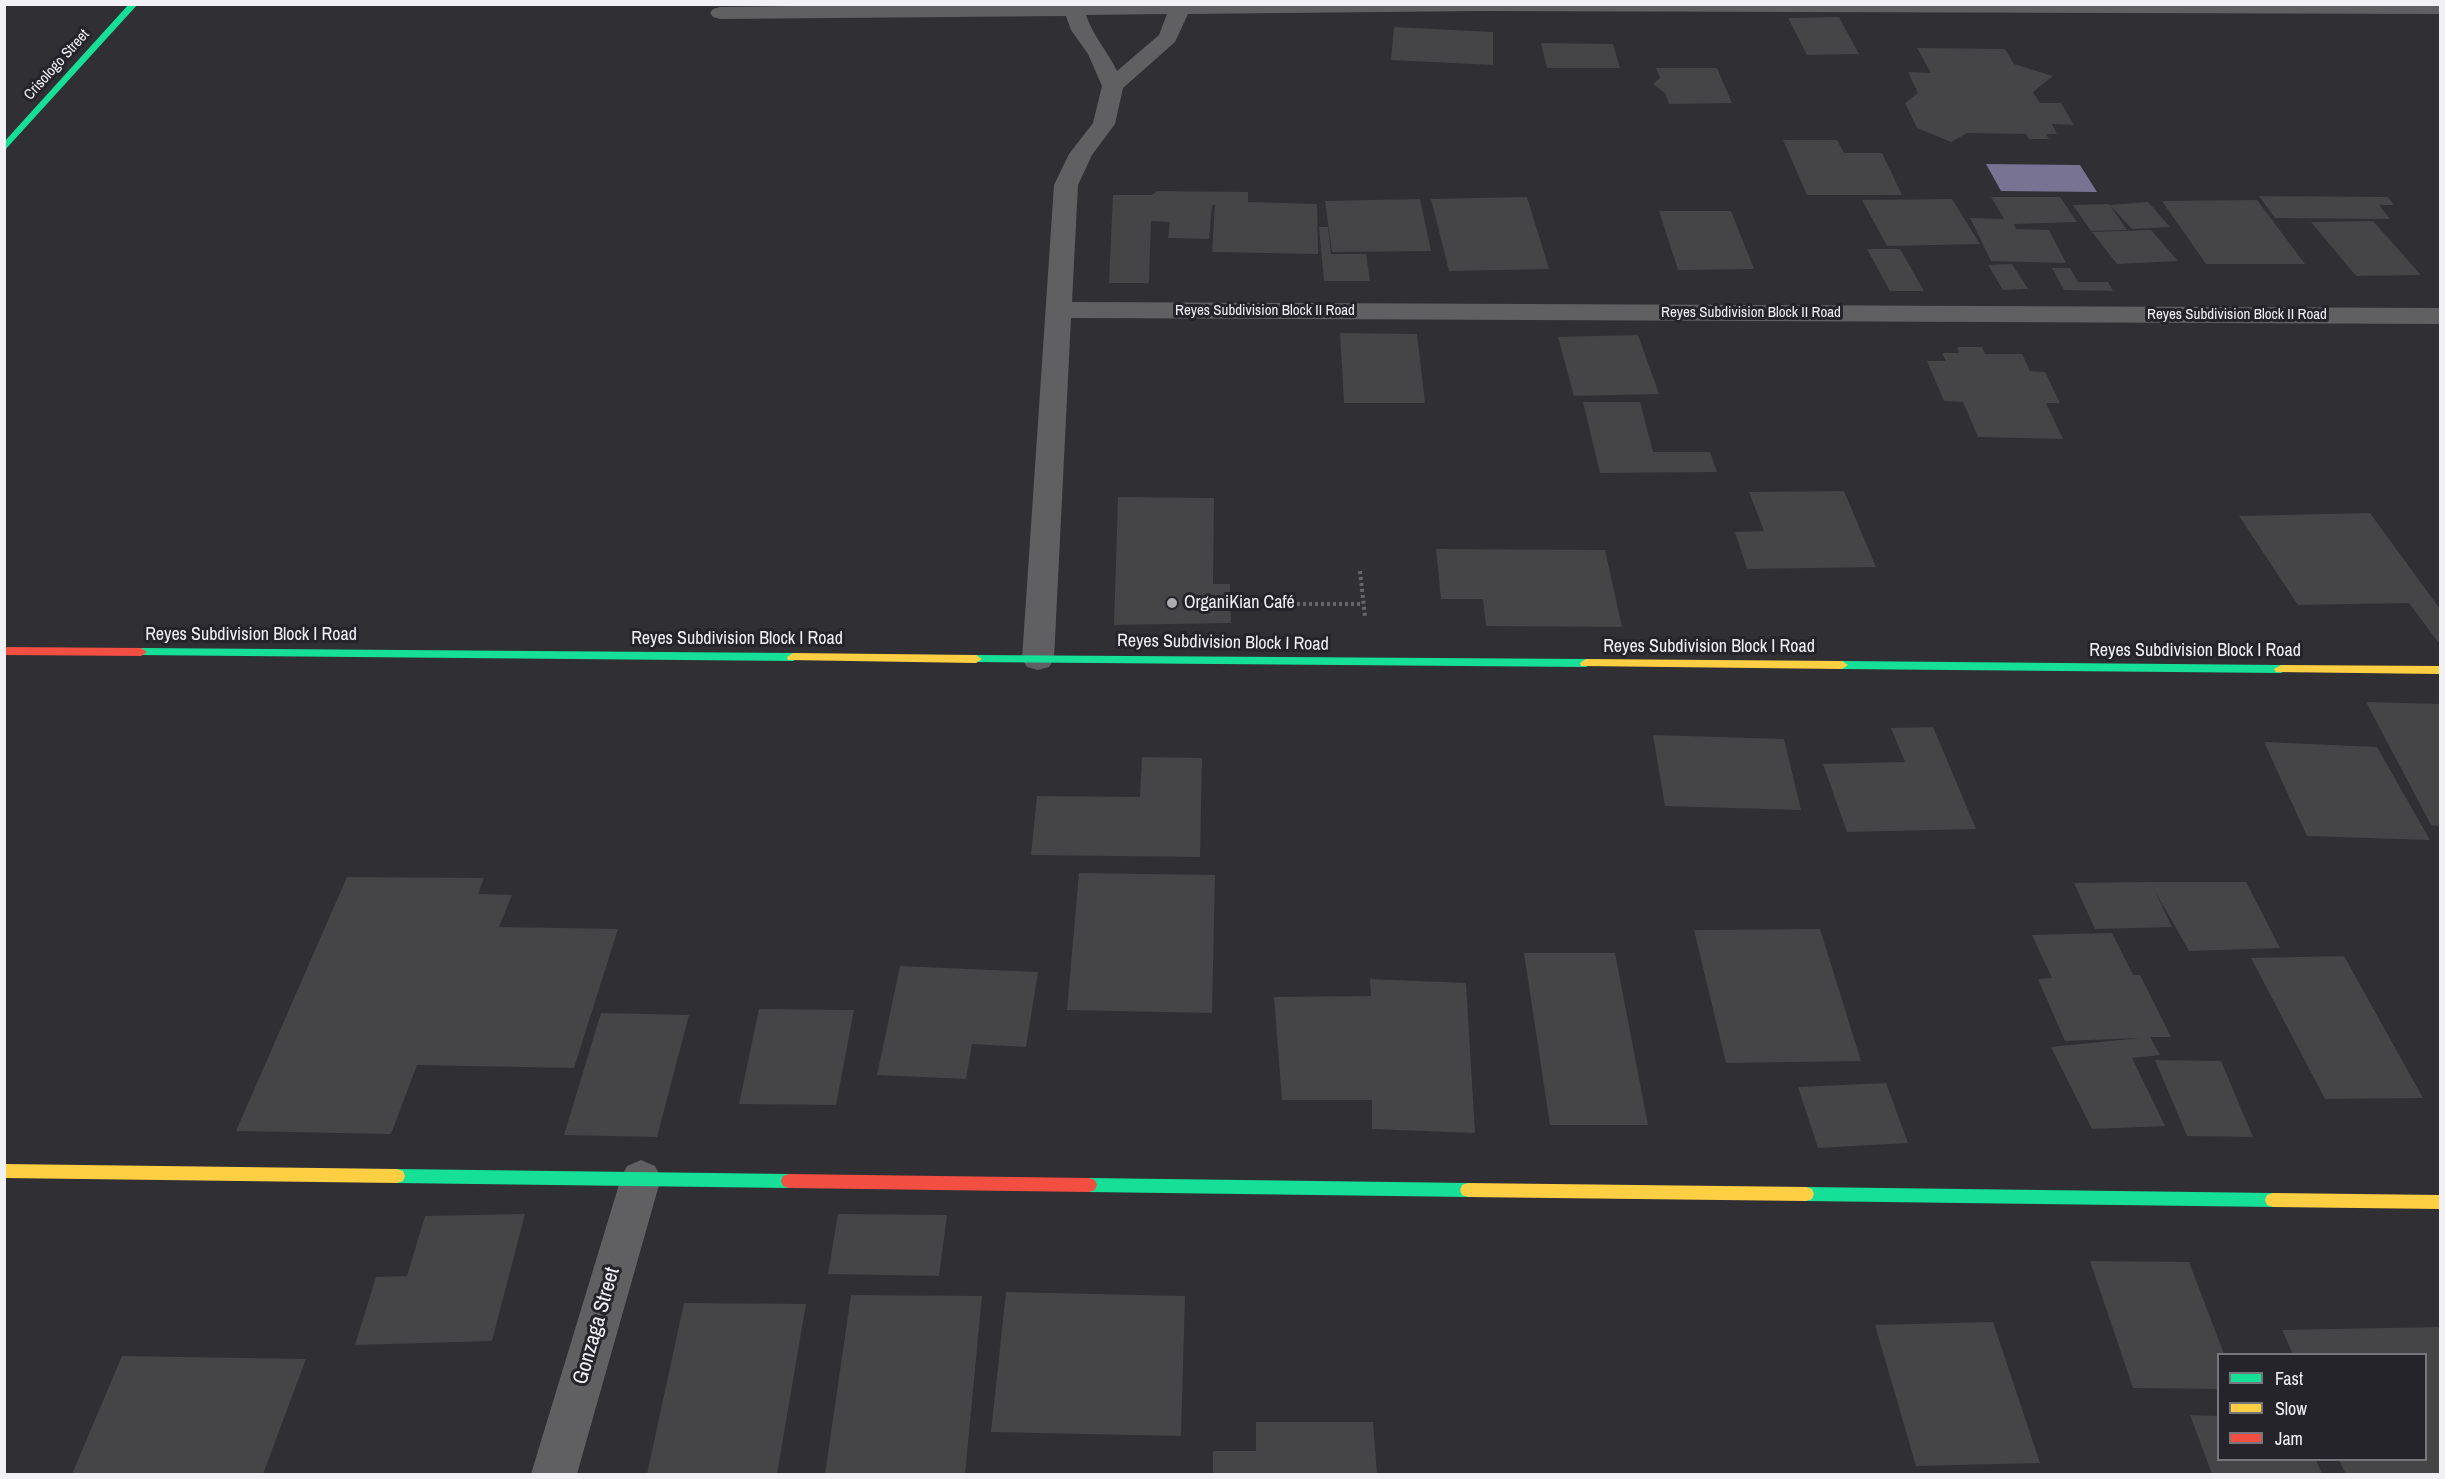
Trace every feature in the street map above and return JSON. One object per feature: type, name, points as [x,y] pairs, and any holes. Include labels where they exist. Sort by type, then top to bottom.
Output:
[{"type":"street","name":"Crisologo Street","points":[[8,140],[134,4]]},
{"type":"street","points":[[720,13],[1480,5],[2440,8]]},
{"type":"street","points":[[1038,659],[1061,310],[1066,185],[1081,154],[1104,124],[1113,86],[1168,38],[1180,8]]},
{"type":"street","points":[[1074,9],[1081,30],[1098,52],[1113,86]]},
{"type":"street","name":"Reyes Subdivision Block II Road","points":[[1061,310],[2440,316]]},
{"type":"street","name":"Reyes Subdivision Block I Road","points":[[4,651],[2440,670]]},
{"type":"street","points":[[4,1171],[2440,1202]]},
{"type":"street","name":"Gonzaga Street","points":[[554,1474],[641,1178]]},
{"type":"path","points":[[1231,604],[1364,604]]},
{"type":"shaded area","points":[[1986,164],[2080,165],[2097,192],[2001,191]]},
{"type":"building","points":[[1839,17],[1859,54],[1807,55],[1788,18]]},
{"type":"building","points":[[1394,27],[1493,32],[1493,65],[1391,60]]},
{"type":"building","points":[[1541,43],[1613,44],[1620,68],[1547,68]]},
{"type":"building","points":[[1917,48],[2005,49],[2014,64],[2053,76],[2033,92],[2040,103],[2061,103],[2074,125],[2052,124],[2057,134],[2046,134],[2049,139],[2029,139],[2026,134],[1967,133],[1951,142],[1917,128],[1905,103],[1918,93],[1908,72],[1931,73]]},
{"type":"building","points":[[1656,68],[1717,68],[1732,103],[1669,104],[1665,93],[1653,84],[1660,78]]},
{"type":"building","points":[[1783,140],[1837,140],[1844,153],[1882,153],[1902,195],[1807,195]]},
{"type":"building","points":[[1157,191],[1248,192],[1248,202],[1317,204],[1318,254],[1212,252],[1215,205],[1212,205],[1209,239],[1168,238],[1170,222],[1151,221],[1149,283],[1109,283],[1113,195],[1152,195]]},
{"type":"building","points":[[2259,196],[2388,197],[2394,205],[2379,205],[2390,219],[2275,218]]},
{"type":"building","points":[[1527,197],[1549,269],[1449,271],[1431,199]]},
{"type":"building","points":[[1991,197],[2060,197],[2077,222],[2014,224],[2016,229],[2049,230],[2066,263],[1991,261],[1970,218],[2004,219]]},
{"type":"building","points":[[1420,199],[1431,251],[1332,252],[1325,201]]},
{"type":"building","points":[[1952,199],[1980,244],[1887,246],[1862,200]]},
{"type":"building","points":[[2257,200],[2305,264],[2206,264],[2162,201]]},
{"type":"building","points":[[2148,202],[2170,227],[2132,229],[2110,205]]},
{"type":"building","points":[[2109,204],[2127,230],[2091,231],[2073,205]]},
{"type":"building","points":[[1659,211],[1731,211],[1754,269],[1678,270]]},
{"type":"building","points":[[2373,221],[2421,275],[2356,276],[2311,222]]},
{"type":"building","points":[[1319,227],[1328,227],[1331,254],[1366,254],[1370,281],[1324,281]]},
{"type":"building","points":[[2151,230],[2178,261],[2117,264],[2092,232]]},
{"type":"building","points":[[1867,249],[1900,249],[1924,291],[1890,291]]},
{"type":"building","points":[[2012,264],[2028,289],[2003,290],[1988,265]]},
{"type":"building","points":[[2052,268],[2070,268],[2078,282],[2108,282],[2113,291],[2064,290]]},
{"type":"building","points":[[1340,333],[1417,334],[1425,403],[1344,403]]},
{"type":"building","points":[[1638,335],[1659,394],[1574,396],[1558,337]]},
{"type":"building","points":[[1957,347],[1982,347],[1985,354],[2022,354],[2030,371],[2045,372],[2060,403],[2046,403],[2063,439],[1978,437],[1963,402],[1944,401],[1927,361],[1946,361],[1942,353],[1959,353]]},
{"type":"building","points":[[1583,402],[1640,402],[1653,452],[1710,452],[1717,472],[1600,473]]},
{"type":"building","points":[[1844,491],[1876,567],[1747,569],[1735,532],[1764,531],[1749,492]]},
{"type":"building","points":[[1118,497],[1214,498],[1213,584],[1230,584],[1231,623],[1114,625]]},
{"type":"building","points":[[2370,513],[2440,609],[2440,642],[2409,603],[2298,605],[2239,516]]},
{"type":"building","points":[[1436,549],[1605,550],[1622,627],[1486,626],[1483,599],[1441,599]]},
{"type":"building","points":[[2366,702],[2440,704],[2440,826],[2431,825]]},
{"type":"building","points":[[1933,727],[1976,829],[1847,832],[1823,764],[1905,762],[1891,728]]},
{"type":"building","points":[[1653,735],[1784,739],[1801,810],[1665,806]]},
{"type":"building","points":[[2264,742],[2377,747],[2430,840],[2307,836]]},
{"type":"building","points":[[1142,757],[1202,758],[1200,857],[1031,855],[1037,796],[1140,797]]},
{"type":"building","points":[[1079,873],[1215,875],[1212,1013],[1067,1010]]},
{"type":"building","points":[[347,877],[484,878],[478,894],[512,895],[499,927],[618,929],[574,1068],[417,1065],[391,1134],[236,1131]]},
{"type":"building","points":[[2246,882],[2280,948],[2189,951],[2155,891],[2172,927],[2095,929],[2074,883]]},
{"type":"building","points":[[1820,929],[1861,1061],[1726,1063],[1694,930]]},
{"type":"building","points":[[2112,933],[2133,975],[2140,975],[2171,1037],[2150,1037],[2160,1055],[2132,1058],[2165,1126],[2092,1129],[2051,1047],[2140,1038],[2065,1041],[2038,979],[2052,978],[2032,935]]},
{"type":"building","points":[[1524,953],[1615,953],[1648,1125],[1550,1125]]},
{"type":"building","points":[[2344,956],[2423,1098],[2325,1099],[2251,958]]},
{"type":"building","points":[[900,966],[1038,972],[1026,1047],[972,1044],[966,1079],[877,1075]]},
{"type":"building","points":[[1370,979],[1466,983],[1475,1133],[1372,1129],[1372,1100],[1282,1100],[1274,997],[1371,996]]},
{"type":"building","points":[[759,1009],[854,1010],[836,1105],[739,1104]]},
{"type":"building","points":[[601,1013],[689,1015],[657,1137],[564,1135]]},
{"type":"building","points":[[2155,1060],[2221,1061],[2253,1137],[2187,1136]]},
{"type":"building","points":[[1886,1083],[1908,1143],[1818,1148],[1798,1087]]},
{"type":"building","points":[[525,1214],[492,1341],[355,1345],[376,1277],[407,1276],[425,1216]]},
{"type":"building","points":[[838,1214],[947,1215],[939,1276],[828,1274]]},
{"type":"building","points":[[2090,1261],[2189,1262],[2224,1353],[2217,1353],[2217,1389],[2133,1388]]},
{"type":"building","points":[[1006,1292],[1185,1296],[1181,1436],[991,1432]]},
{"type":"building","points":[[851,1295],[982,1296],[965,1474],[825,1474]]},
{"type":"building","points":[[684,1303],[806,1304],[777,1474],[647,1474]]},
{"type":"building","points":[[1993,1322],[2040,1463],[1916,1466],[1875,1325]]},
{"type":"building","points":[[2440,1327],[2440,1474],[2346,1474],[2340,1461],[2427,1461],[2427,1353],[2293,1353],[2282,1330]]},
{"type":"building","points":[[122,1356],[306,1359],[263,1474],[72,1474]]},
{"type":"building","points":[[2190,1415],[2217,1416],[2217,1461],[2316,1461],[2322,1474],[2212,1474]]},
{"type":"building","points":[[1256,1422],[1373,1422],[1377,1474],[1213,1474],[1213,1451],[1256,1451]]},
{"type":"traffic: fast","points":[[4,148],[134,4]]},
{"type":"traffic: fast","points":[[141,652],[793,657]]},
{"type":"traffic: fast","points":[[976,659],[1586,663]]},
{"type":"traffic: fast","points":[[1842,665],[2281,669]]},
{"type":"traffic: fast","points":[[397,1176],[789,1181]]},
{"type":"traffic: fast","points":[[1089,1185],[1468,1190]]},
{"type":"traffic: fast","points":[[1806,1194],[2273,1200]]},
{"type":"traffic: slow","points":[[793,657],[976,659]]},
{"type":"traffic: slow","points":[[1586,663],[1842,665]]},
{"type":"traffic: slow","points":[[2281,669],[2440,670]]},
{"type":"traffic: slow","points":[[4,1171],[397,1176]]},
{"type":"traffic: slow","points":[[1468,1190],[1806,1194]]},
{"type":"traffic: slow","points":[[2273,1200],[2440,1202]]},
{"type":"traffic: jam","points":[[4,651],[141,652]]},
{"type":"traffic: jam","points":[[789,1181],[1089,1185]]},
{"type":"place","name":"OrganiKian Café","points":[[1172,603]]}]
